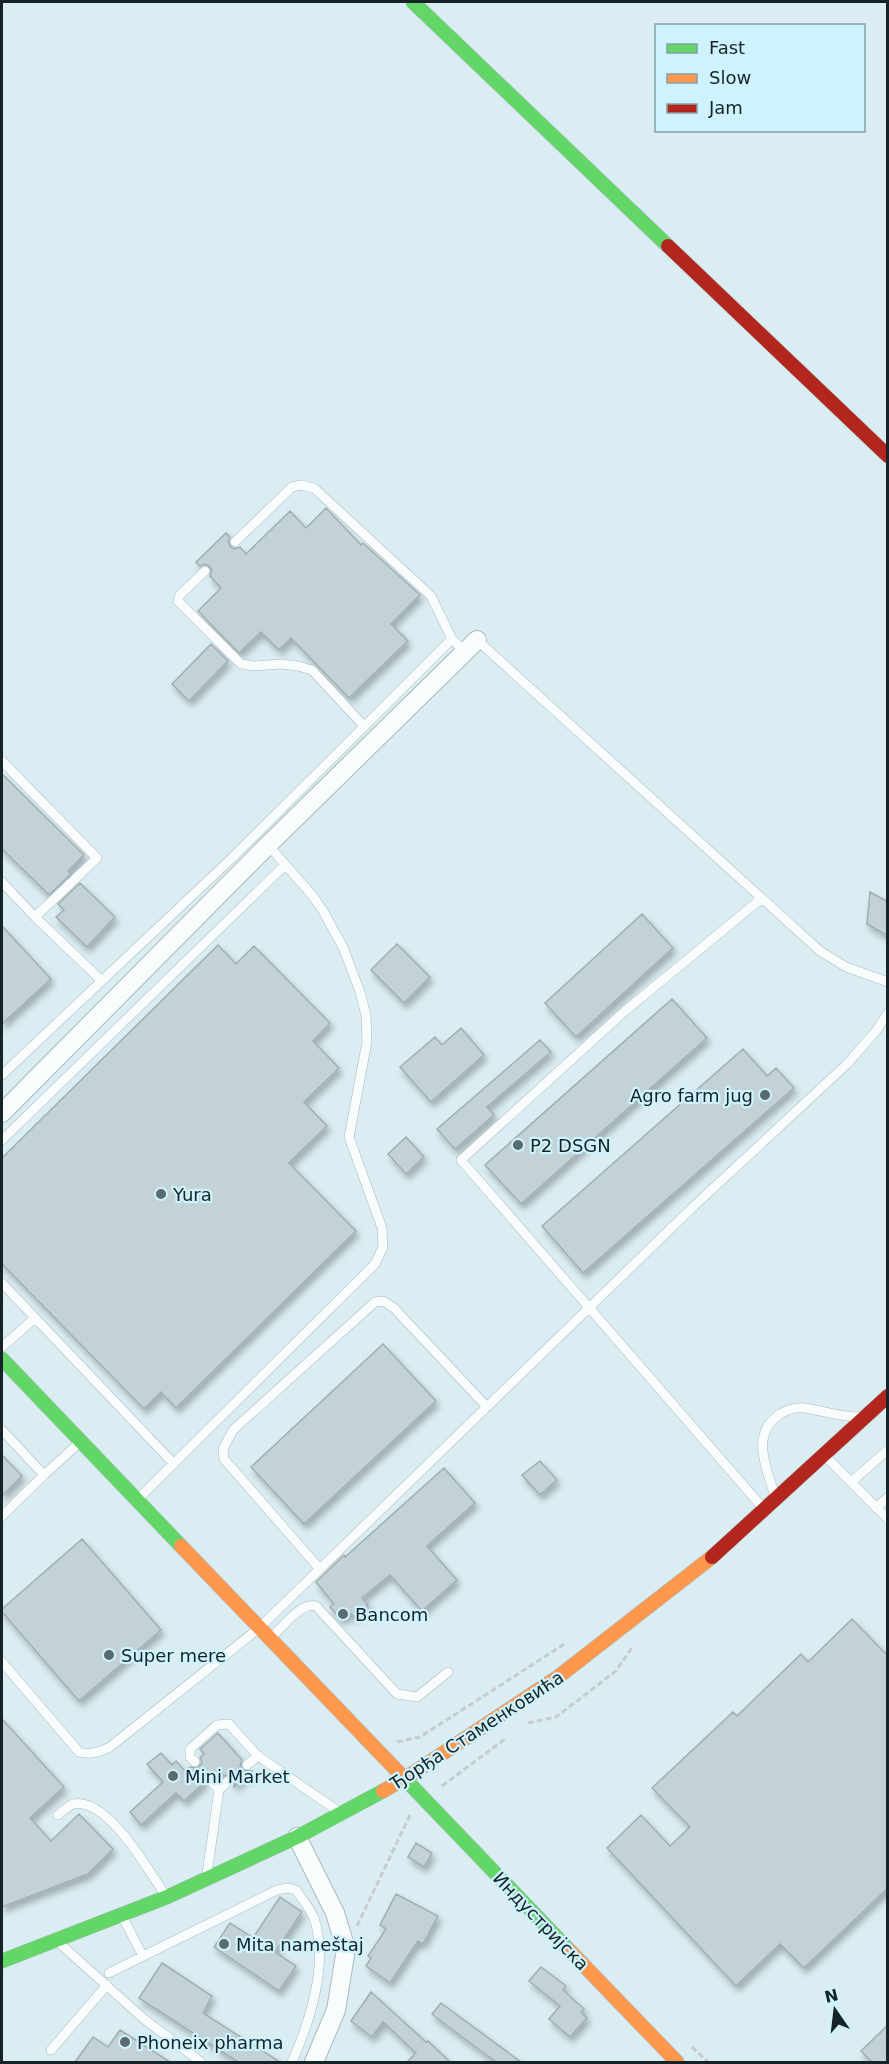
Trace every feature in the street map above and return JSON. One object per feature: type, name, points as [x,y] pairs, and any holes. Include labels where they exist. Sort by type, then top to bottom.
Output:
[{"type":"street","points":[[413,2],[888,456]]},
{"type":"street","points":[[2,1113],[268,845],[471,646]]},
{"type":"street","name":"Индустријска","points":[[2,1359],[677,2062]]},
{"type":"street","name":"Ђорђа Стаменковића","points":[[2,1961],[167,1897],[297,1837],[404,1779],[558,1677],[610,1639],[698,1569],[888,1396]]},
{"type":"street","points":[[297,1837],[335,1913],[346,1949],[336,2010],[314,2062]]},
{"type":"lane","points":[[235,542],[292,487],[314,488],[431,596],[452,639],[471,646],[820,951],[846,967],[888,982]]},
{"type":"lane","points":[[205,571],[180,595],[178,601],[241,664],[254,666],[281,664],[312,670],[364,726]]},
{"type":"lane","points":[[2,1075],[233,857],[452,639]]},
{"type":"lane","points":[[2,761],[97,858],[35,917]]},
{"type":"lane","points":[[137,1500],[375,1264],[383,1247],[382,1228],[349,1137],[367,1042],[366,1015],[360,992],[334,929],[312,895],[268,845]]},
{"type":"lane","points":[[2,1140],[285,864]]},
{"type":"lane","points":[[2,882],[102,981]]},
{"type":"lane","points":[[762,898],[625,1011],[461,1160],[765,1510]]},
{"type":"lane","points":[[2,1662],[79,1752],[92,1753],[110,1747],[259,1628],[694,1206],[847,1064],[876,1031],[888,1013]]},
{"type":"lane","points":[[2,1284],[174,1464]]},
{"type":"lane","points":[[319,1568],[224,1459],[223,1449],[233,1430],[375,1302],[383,1301],[394,1308],[487,1407]]},
{"type":"lane","points":[[2,1347],[35,1318]]},
{"type":"lane","points":[[777,1499],[762,1445],[766,1428],[771,1421],[785,1411],[802,1408],[838,1416],[865,1417]]},
{"type":"lane","points":[[2,1431],[44,1475]]},
{"type":"lane","points":[[2,1516],[81,1442]]},
{"type":"lane","points":[[851,1482],[888,1450]]},
{"type":"lane","points":[[825,1455],[888,1519]]},
{"type":"lane","points":[[876,1508],[888,1497]]},
{"type":"lane","points":[[270,1639],[303,1607],[312,1605],[316,1606],[397,1694],[417,1697],[448,1672]]},
{"type":"lane","points":[[195,1762],[190,1757],[190,1749],[221,1723],[229,1724],[258,1756],[342,1814]]},
{"type":"lane","points":[[247,1765],[258,1756]]},
{"type":"lane","points":[[209,1779],[219,1790]]},
{"type":"lane","points":[[206,1879],[219,1790],[228,1781]]},
{"type":"lane","points":[[58,1815],[73,1804],[85,1804],[98,1808],[118,1827],[167,1897]]},
{"type":"lane","points":[[109,1973],[277,1890],[288,1888],[296,1890],[314,1917],[320,1948],[314,1998],[303,2038],[292,2062]]},
{"type":"lane","points":[[122,1915],[143,1956]]},
{"type":"lane","points":[[56,1941],[144,2019],[201,2062]]},
{"type":"lane","points":[[51,2050],[107,1985]]},
{"type":"path","points":[[375,1747],[420,1737],[567,1642]]},
{"type":"path","points":[[346,1949],[420,1795]]},
{"type":"building","points":[[326,508],[361,545],[363,543],[420,595],[391,624],[408,641],[349,698],[291,638],[279,650],[261,632],[239,653],[198,611],[221,588],[210,576],[212,570],[209,566],[204,564],[200,566],[196,562],[226,533],[230,537],[228,541],[230,546],[234,549],[240,547],[246,554],[290,511],[306,528]]},
{"type":"building","points":[[211,644],[228,661],[189,701],[172,684]]},
{"type":"building","points":[[2,774],[84,855],[68,871],[71,874],[49,895],[2,849]]},
{"type":"building","points":[[80,883],[115,917],[87,947],[56,917],[64,910],[58,904]]},
{"type":"building","points":[[870,892],[888,902],[888,936],[867,924]]},
{"type":"building","points":[[642,914],[673,948],[576,1037],[545,1003]]},
{"type":"building","points":[[2,926],[51,979],[2,1024]]},
{"type":"building","points":[[397,944],[430,977],[404,1003],[371,970]]},
{"type":"building","name":"Yura","points":[[218,945],[236,964],[254,946],[330,1023],[313,1041],[339,1068],[304,1102],[327,1126],[289,1163],[356,1231],[176,1408],[161,1392],[144,1409],[2,1264],[2,1158]]},
{"type":"building","points":[[672,999],[707,1038],[521,1204],[485,1165]]},
{"type":"building","points":[[461,1028],[484,1055],[431,1102],[400,1067],[435,1037],[442,1045]]},
{"type":"building","points":[[540,1040],[551,1052],[487,1107],[494,1115],[455,1149],[437,1129]]},
{"type":"building","points":[[743,1049],[767,1076],[776,1068],[794,1088],[583,1273],[542,1226]]},
{"type":"building","points":[[406,1137],[424,1157],[406,1174],[388,1154]]},
{"type":"building","points":[[383,1344],[436,1401],[304,1524],[251,1467]]},
{"type":"building","points":[[2,1455],[22,1476],[2,1496]]},
{"type":"building","points":[[540,1461],[557,1480],[540,1495],[522,1475]]},
{"type":"building","points":[[444,1468],[475,1503],[427,1546],[457,1580],[422,1611],[390,1575],[362,1598],[368,1605],[354,1617],[350,1613],[342,1620],[330,1607],[334,1604],[316,1582]]},
{"type":"building","points":[[82,1539],[161,1630],[79,1701],[2,1612],[2,1609]]},
{"type":"building","points":[[852,1619],[888,1656],[888,1888],[804,1968],[780,1944],[736,1986],[607,1848],[641,1815],[670,1846],[690,1827],[652,1788],[733,1712],[737,1716],[801,1654],[808,1662]]},
{"type":"building","points":[[2,1719],[64,1787],[30,1818],[51,1841],[79,1814],[113,1849],[88,1874],[2,1907]]},
{"type":"building","points":[[218,1733],[242,1760],[240,1766],[242,1770],[252,1771],[234,1787],[235,1780],[230,1775],[224,1776],[219,1770],[214,1774],[207,1773],[202,1778],[204,1783],[184,1801],[176,1793],[141,1825],[130,1812],[163,1782],[147,1764],[161,1753],[172,1765],[176,1761],[185,1771],[190,1767],[197,1768],[202,1763],[200,1758],[204,1754],[200,1749]]},
{"type":"building","points":[[416,1843],[432,1853],[424,1867],[408,1857]]},
{"type":"building","points":[[396,1894],[438,1916],[423,1944],[418,1941],[390,1983],[366,1966],[371,1958],[368,1956],[386,1929],[380,1925]]},
{"type":"building","points":[[280,1897],[302,1912],[275,1952],[296,1966],[279,1991],[214,1947],[230,1923],[253,1938]]},
{"type":"building","points":[[162,1963],[212,1996],[203,2013],[280,2062],[238,2062],[139,1998]]},
{"type":"building","points":[[541,1967],[566,1986],[563,1990],[584,2009],[581,2012],[587,2018],[570,2037],[549,2019],[560,2006],[529,1981]]},
{"type":"building","points":[[371,1992],[450,2062],[407,2062],[416,2053],[383,2022],[372,2037],[351,2021]]},
{"type":"building","points":[[441,2003],[521,2062],[496,2062],[432,2014]]},
{"type":"building","points":[[888,2025],[888,2062],[872,2062],[861,2051]]},
{"type":"building","name":"Phoneix pharma","points":[[120,2030],[170,2062],[75,2062],[93,2037],[108,2047]]},
{"type":"traffic: fast","points":[[413,2],[668,246]]},
{"type":"traffic: fast","points":[[2,1359],[181,1546]]},
{"type":"traffic: fast","points":[[404,1778],[569,1950]]},
{"type":"traffic: fast","points":[[2,1961],[167,1897],[297,1837],[383,1791]]},
{"type":"traffic: slow","points":[[181,1546],[404,1778]]},
{"type":"traffic: slow","points":[[383,1791],[558,1677],[712,1557]]},
{"type":"traffic: slow","points":[[569,1950],[677,2062]]},
{"type":"traffic: jam","points":[[668,246],[888,456]]},
{"type":"traffic: jam","points":[[712,1557],[888,1396]]},
{"type":"place","name":"Agro farm jug","points":[[765,1095]]},
{"type":"place","name":"P2 DSGN","points":[[518,1145]]},
{"type":"place","name":"Yura","points":[[161,1194]]},
{"type":"place","name":"Bancom","points":[[343,1614]]},
{"type":"place","name":"Super mere","points":[[109,1655]]},
{"type":"place","name":"Mini Market","points":[[173,1776]]},
{"type":"place","name":"Mita nameštaj","points":[[224,1944]]},
{"type":"place","name":"Phoneix pharma","points":[[125,2042]]}]
